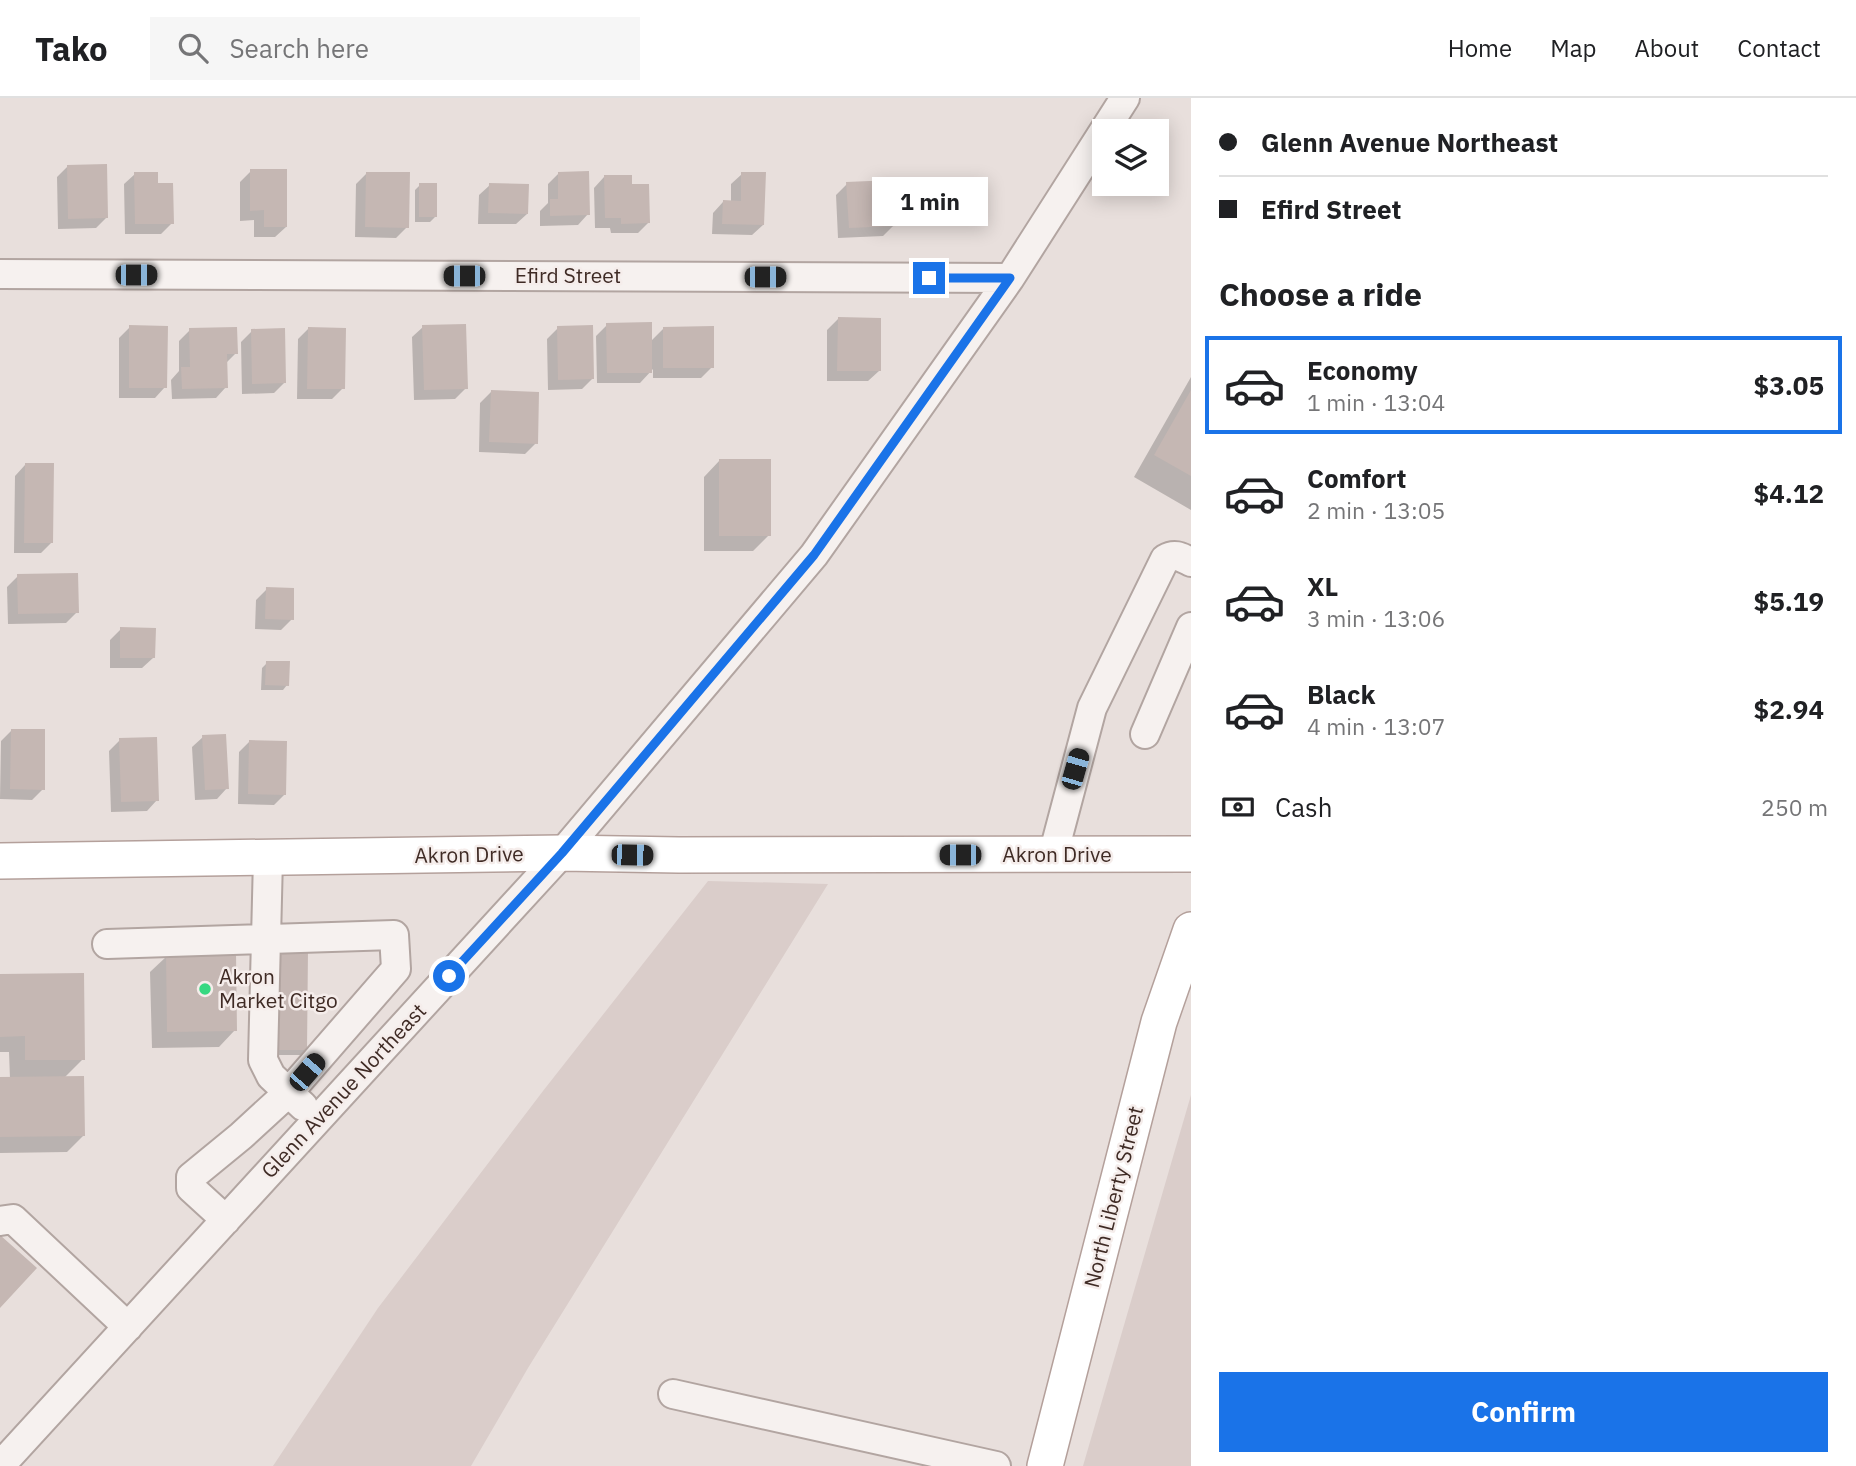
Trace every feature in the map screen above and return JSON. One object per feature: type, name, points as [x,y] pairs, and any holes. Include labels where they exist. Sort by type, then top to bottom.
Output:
[{"type":"main road","name":"Akron Drive","points":[[0,861],[562,853],[1191,854]]},
{"type":"main road","name":"North Liberty Street","points":[[1052,1465],[1159,1022],[1191,930]]},
{"type":"street","name":"Glenn Avenue Northeast","points":[[0,1466],[562,853],[814,555],[1010,278],[1125,98]]},
{"type":"street","name":"Efird Street","points":[[0,274],[1010,278]]},
{"type":"street","points":[[1053,855],[1092,708],[1165,559],[1178,555],[1191,562]]},
{"type":"street","points":[[1145,734],[1191,627]]},
{"type":"street","points":[[268,858],[263,1059],[271,1076],[317,1120]]},
{"type":"street","points":[[107,944],[394,935],[396,970],[289,1092],[191,1177],[191,1188],[226,1220]]},
{"type":"street","points":[[0,1221],[13,1219],[128,1326]]},
{"type":"street","points":[[673,1394],[996,1466]]},
{"type":"shaded area","points":[[708,881],[828,884],[528,1368],[471,1466],[273,1466],[378,1308],[543,1091]]},
{"type":"shaded area","points":[[1191,1095],[1191,1466],[1083,1466]]},
{"type":"building","points":[[107,164],[108,218],[68,219],[67,165]]},
{"type":"building","points":[[250,169],[287,169],[287,227],[264,227],[264,210],[250,211]]},
{"type":"building","points":[[589,171],[590,215],[550,216],[550,199],[558,199],[558,172]]},
{"type":"building","points":[[134,172],[158,172],[158,183],[173,183],[174,224],[135,224]]},
{"type":"building","points":[[366,172],[410,172],[409,228],[365,227]]},
{"type":"building","points":[[741,172],[766,172],[764,225],[722,224],[723,200],[741,201]]},
{"type":"building","points":[[604,175],[632,175],[632,184],[649,184],[650,223],[621,224],[621,218],[605,218]]},
{"type":"building","points":[[894,180],[896,226],[849,228],[846,182]]},
{"type":"building","points":[[419,183],[437,183],[437,217],[419,217]]},
{"type":"building","points":[[489,183],[529,184],[528,214],[488,213]]},
{"type":"building","points":[[838,317],[881,318],[881,371],[837,371]]},
{"type":"building","points":[[652,322],[652,373],[607,373],[606,323]]},
{"type":"building","points":[[466,324],[468,389],[424,390],[422,325]]},
{"type":"building","points":[[129,325],[168,326],[167,388],[129,388]]},
{"type":"building","points":[[593,325],[594,379],[558,380],[557,326]]},
{"type":"building","points":[[714,326],[714,368],[663,368],[663,327]]},
{"type":"building","points":[[237,327],[238,354],[227,354],[228,388],[182,389],[181,367],[190,367],[189,328]]},
{"type":"building","points":[[308,327],[346,328],[345,389],[307,389]]},
{"type":"building","points":[[285,328],[286,383],[252,384],[251,329]]},
{"type":"building","points":[[491,390],[539,392],[538,444],[489,442]]},
{"type":"building","points":[[1191,390],[1191,476],[1154,455]]},
{"type":"building","points":[[719,459],[771,459],[771,536],[719,536]]},
{"type":"building","points":[[25,463],[54,463],[53,543],[24,543]]},
{"type":"building","points":[[78,573],[79,613],[18,614],[17,574]]},
{"type":"building","points":[[266,587],[294,588],[294,620],[265,619]]},
{"type":"building","points":[[120,627],[156,628],[155,658],[120,658]]},
{"type":"building","points":[[266,661],[290,661],[289,686],[265,685]]},
{"type":"building","points":[[11,729],[45,729],[45,790],[10,789]]},
{"type":"building","points":[[226,734],[229,789],[205,790],[202,735]]},
{"type":"building","points":[[157,737],[159,801],[121,802],[119,738]]},
{"type":"building","points":[[249,740],[287,741],[286,795],[248,794]]},
{"type":"building","points":[[275,949],[308,949],[307,1050],[275,1050]]},
{"type":"building","points":[[236,953],[237,1031],[167,1032],[166,954]]},
{"type":"building","points":[[84,973],[85,1060],[25,1060],[25,1036],[0,1037],[0,974]]},
{"type":"building","points":[[84,1076],[85,1136],[0,1137],[0,1077]]},
{"type":"building","points":[[0,1235],[37,1268],[0,1308]]},
{"type":"place","name":"Akron Market Citgo","points":[[205,989]]},
{"type":"route","points":[[449,976],[562,853],[814,555],[1010,278],[929,278]]}]
